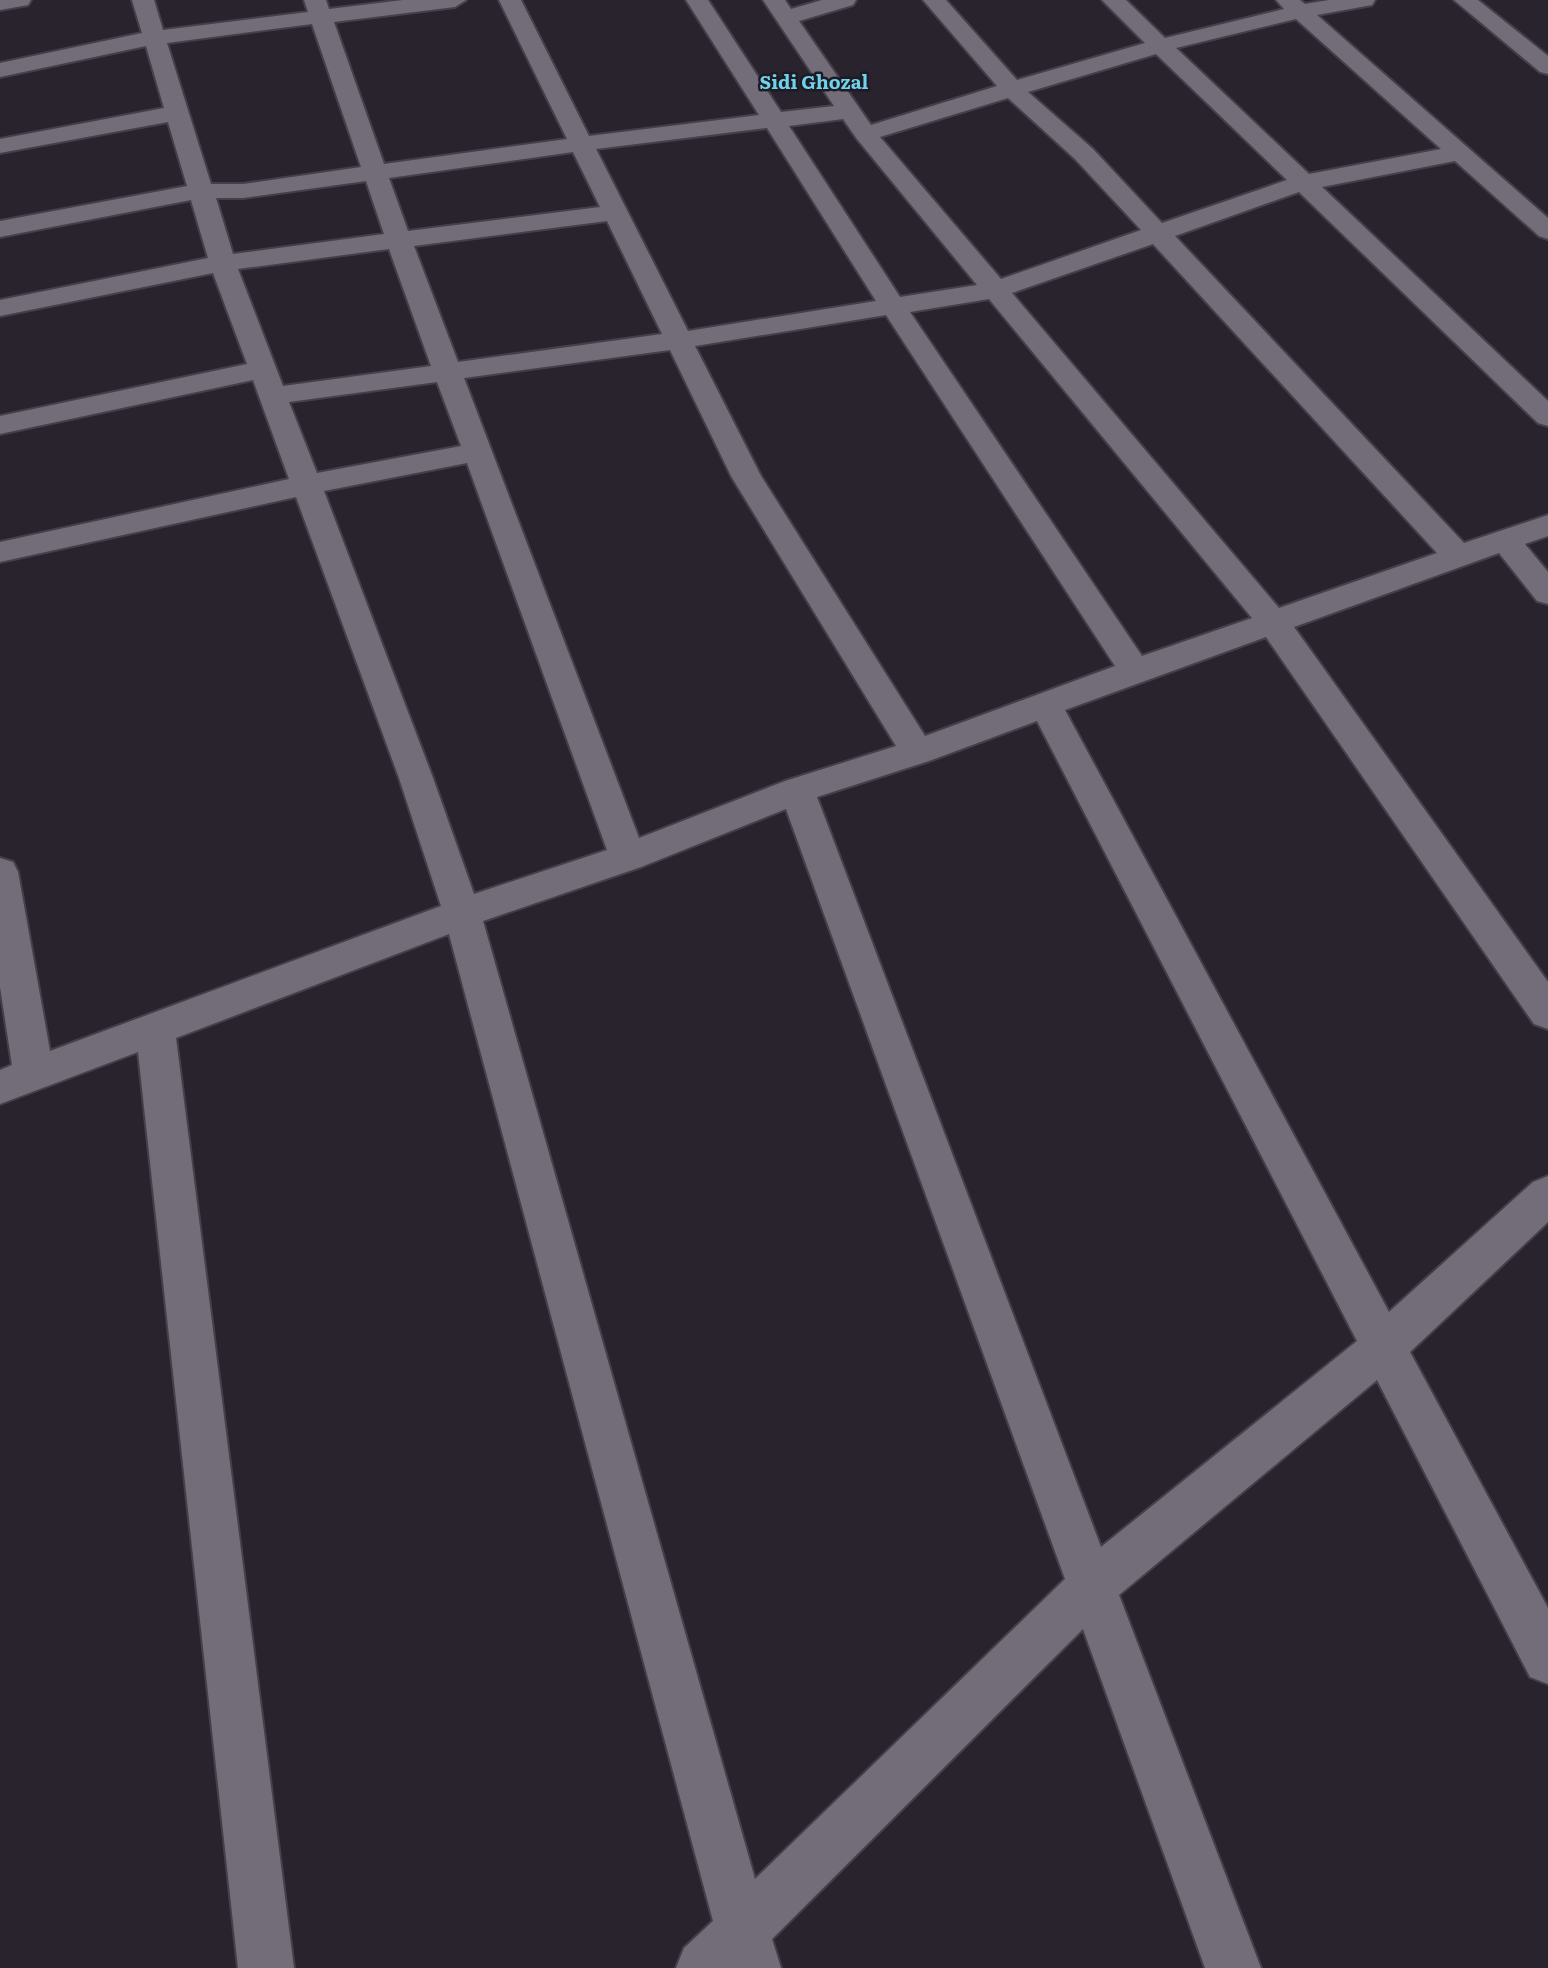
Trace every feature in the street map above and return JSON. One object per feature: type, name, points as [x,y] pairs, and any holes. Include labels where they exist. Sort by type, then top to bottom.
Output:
[{"type":"street","points":[[0,3],[20,0]]},
{"type":"street","points":[[143,0],[152,38],[223,263],[416,778],[462,914],[748,1950]]},
{"type":"street","points":[[0,70],[152,38],[318,8],[455,0]]},
{"type":"street","points":[[510,0],[746,476],[917,752]]},
{"type":"street","points":[[697,0],[894,308],[1135,671]]},
{"type":"street","points":[[845,0],[780,9],[857,123],[1273,622],[1548,1013]]},
{"type":"street","points":[[934,0],[1013,90],[1084,154],[1458,557]]},
{"type":"street","points":[[1113,0],[1158,46],[1548,416]]},
{"type":"street","points":[[0,229],[200,191],[243,191],[582,144],[777,122],[857,123],[1013,90],[1293,5],[1364,0]]},
{"type":"street","points":[[1465,0],[1548,67]]},
{"type":"street","points":[[1293,5],[1548,231]]},
{"type":"street","points":[[318,8],[398,242],[628,857]]},
{"type":"street","points":[[0,146],[176,114]]},
{"type":"street","points":[[0,425],[267,383],[447,373],[894,308],[995,290],[1303,183],[1460,153]]},
{"type":"street","points":[[0,308],[223,263],[616,212]]},
{"type":"street","points":[[0,552],[306,485],[477,452]]},
{"type":"street","points":[[0,872],[17,1081],[462,914],[628,857],[797,790],[917,752],[1135,671],[1548,525]]},
{"type":"street","points":[[1506,541],[1548,593]]},
{"type":"street","points":[[1045,704],[1548,1659]]},
{"type":"street","points":[[797,790],[1233,1968]]},
{"type":"street","points":[[155,1031],[266,1968]]},
{"type":"street","points":[[704,1968],[748,1950],[1091,1587],[1382,1348],[1548,1195]]},
{"type":"district","name":"Sidi Ghozal","points":[[814,81]]}]
